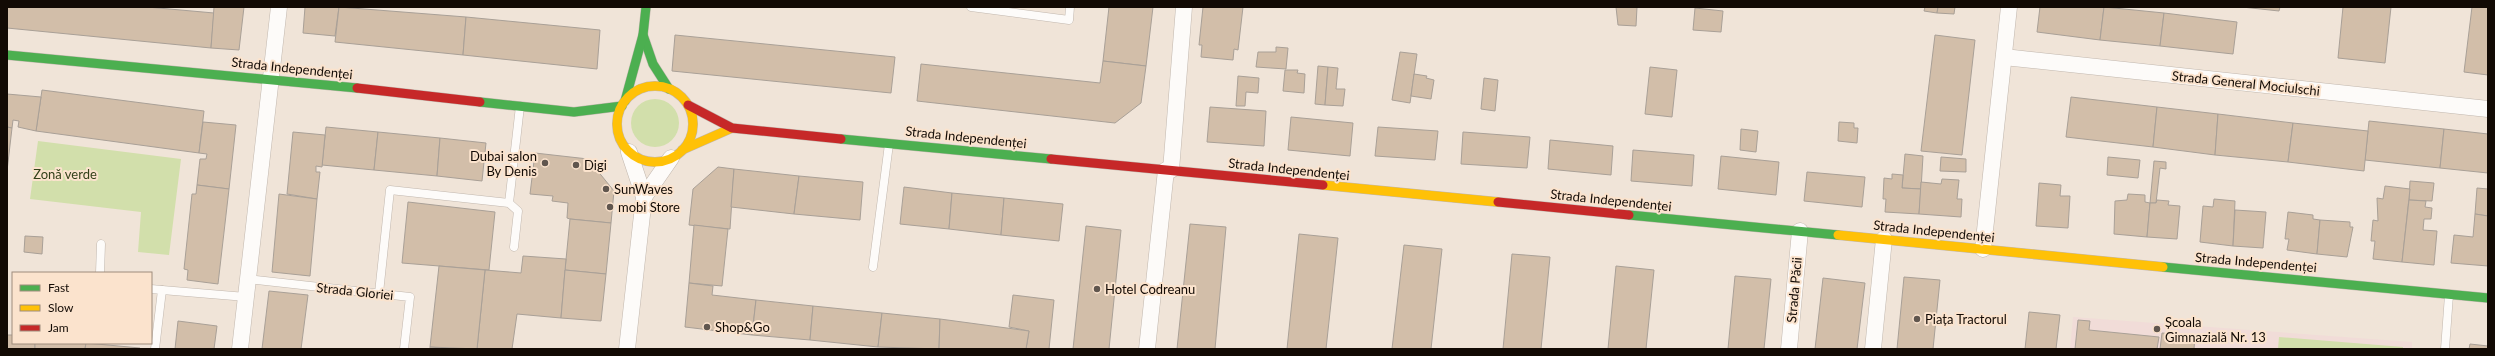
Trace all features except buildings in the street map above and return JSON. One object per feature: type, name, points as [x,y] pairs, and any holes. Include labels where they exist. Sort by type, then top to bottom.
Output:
[{"type":"main road","points":[[623,103],[638,90],[648,86],[669,89],[680,95],[688,105],[692,116],[693,129],[689,141],[676,154],[660,161],[649,161],[629,152],[619,135],[618,115],[643,35],[646,7]]},
{"type":"main road","points":[[643,35],[653,64],[669,89]]},
{"type":"main road","name":"Strada Independenței","points":[[7,55],[271,79],[574,112],[623,103]]},
{"type":"main road","name":"Strada Independenței","points":[[688,105],[732,128],[2488,298]]},
{"type":"main road","name":"Strada Independenței","points":[[574,112],[592,121]]},
{"type":"main road","name":"Strada Independenței","points":[[676,154],[732,128]]},
{"type":"main road","points":[[609,130],[619,135]]},
{"type":"street","points":[[240,349],[279,7]]},
{"type":"street","points":[[1147,349],[1169,170],[1184,7]]},
{"type":"street","points":[[1983,249],[2009,7]]},
{"type":"street","name":"Strada General Mociulschi","points":[[2004,57],[2488,109]]},
{"type":"street","points":[[627,349],[644,198],[629,152]]},
{"type":"street","points":[[644,198],[676,154]]},
{"type":"street","name":"Strada Păcii","points":[[1789,349],[1800,231]]},
{"type":"street","points":[[1873,349],[1884,240]]},
{"type":"lane","points":[[971,7],[1069,20],[1070,7]]},
{"type":"lane","points":[[509,203],[520,106]]},
{"type":"lane","points":[[874,267],[889,142]]},
{"type":"lane","points":[[379,293],[390,190],[509,203],[518,211],[514,247]]},
{"type":"lane","points":[[100,272],[101,244]]},
{"type":"lane","name":"Strada Gloriei","points":[[248,279],[410,297],[404,349]]},
{"type":"lane","points":[[152,289],[246,297]]},
{"type":"lane","points":[[155,349],[162,290]]},
{"type":"lane","points":[[2445,349],[2450,294]]},
{"type":"shaded area","name":"Școala Gimnazială Nr. 13","points":[[2073,317],[2412,342],[2412,349],[2070,349]]},
{"type":"green space","points":[[650,99],[660,99],[669,103],[675,109],[679,118],[679,128],[675,137],[669,143],[660,147],[650,147],[641,143],[635,137],[631,128],[631,118],[635,109],[641,103]]},
{"type":"green space","name":"Zonă verde","points":[[38,141],[181,159],[169,255],[138,252],[141,212],[30,199]]},
{"type":"green space","points":[[2279,337],[2403,347],[2403,349],[2278,349]]},
{"type":"traffic: fast","points":[[625,101],[643,35],[646,7]]},
{"type":"traffic: fast","points":[[643,35],[653,64],[669,89]]},
{"type":"traffic: fast","points":[[7,55],[357,88]]},
{"type":"traffic: fast","points":[[480,102],[574,112],[622,106]]},
{"type":"traffic: fast","points":[[841,139],[1051,159]]},
{"type":"traffic: fast","points":[[1629,215],[1838,235]]},
{"type":"traffic: fast","points":[[2163,267],[2488,298]]},
{"type":"traffic: slow","points":[[655,86],[669,89],[682,97],[690,110],[693,124],[690,138],[682,151],[669,159],[655,162],[641,159],[628,151],[620,138],[617,124],[620,110],[628,97],[641,89],[655,86]]},
{"type":"traffic: slow","points":[[682,150],[732,128]]},
{"type":"traffic: slow","points":[[1323,185],[1498,202]]},
{"type":"traffic: slow","points":[[1838,235],[2163,267]]},
{"type":"traffic: jam","points":[[357,88],[480,102]]},
{"type":"traffic: jam","points":[[688,105],[732,128],[841,139]]},
{"type":"traffic: jam","points":[[1051,159],[1323,185]]},
{"type":"traffic: jam","points":[[1498,202],[1629,215]]},
{"type":"place","name":"Dubai salon By Denis","points":[[545,163]]},
{"type":"place","name":"Digi","points":[[576,165]]},
{"type":"place","name":"SunWaves","points":[[606,189]]},
{"type":"place","name":"mobi Store","points":[[610,207]]},
{"type":"place","name":"Hotel Codreanu","points":[[1097,289]]},
{"type":"place","name":"Piața Tractorul","points":[[1917,319]]},
{"type":"place","name":"Shop&Go","points":[[707,327]]},
{"type":"place","name":"Școala Gimnazială Nr. 13","points":[[2157,329]]}]
